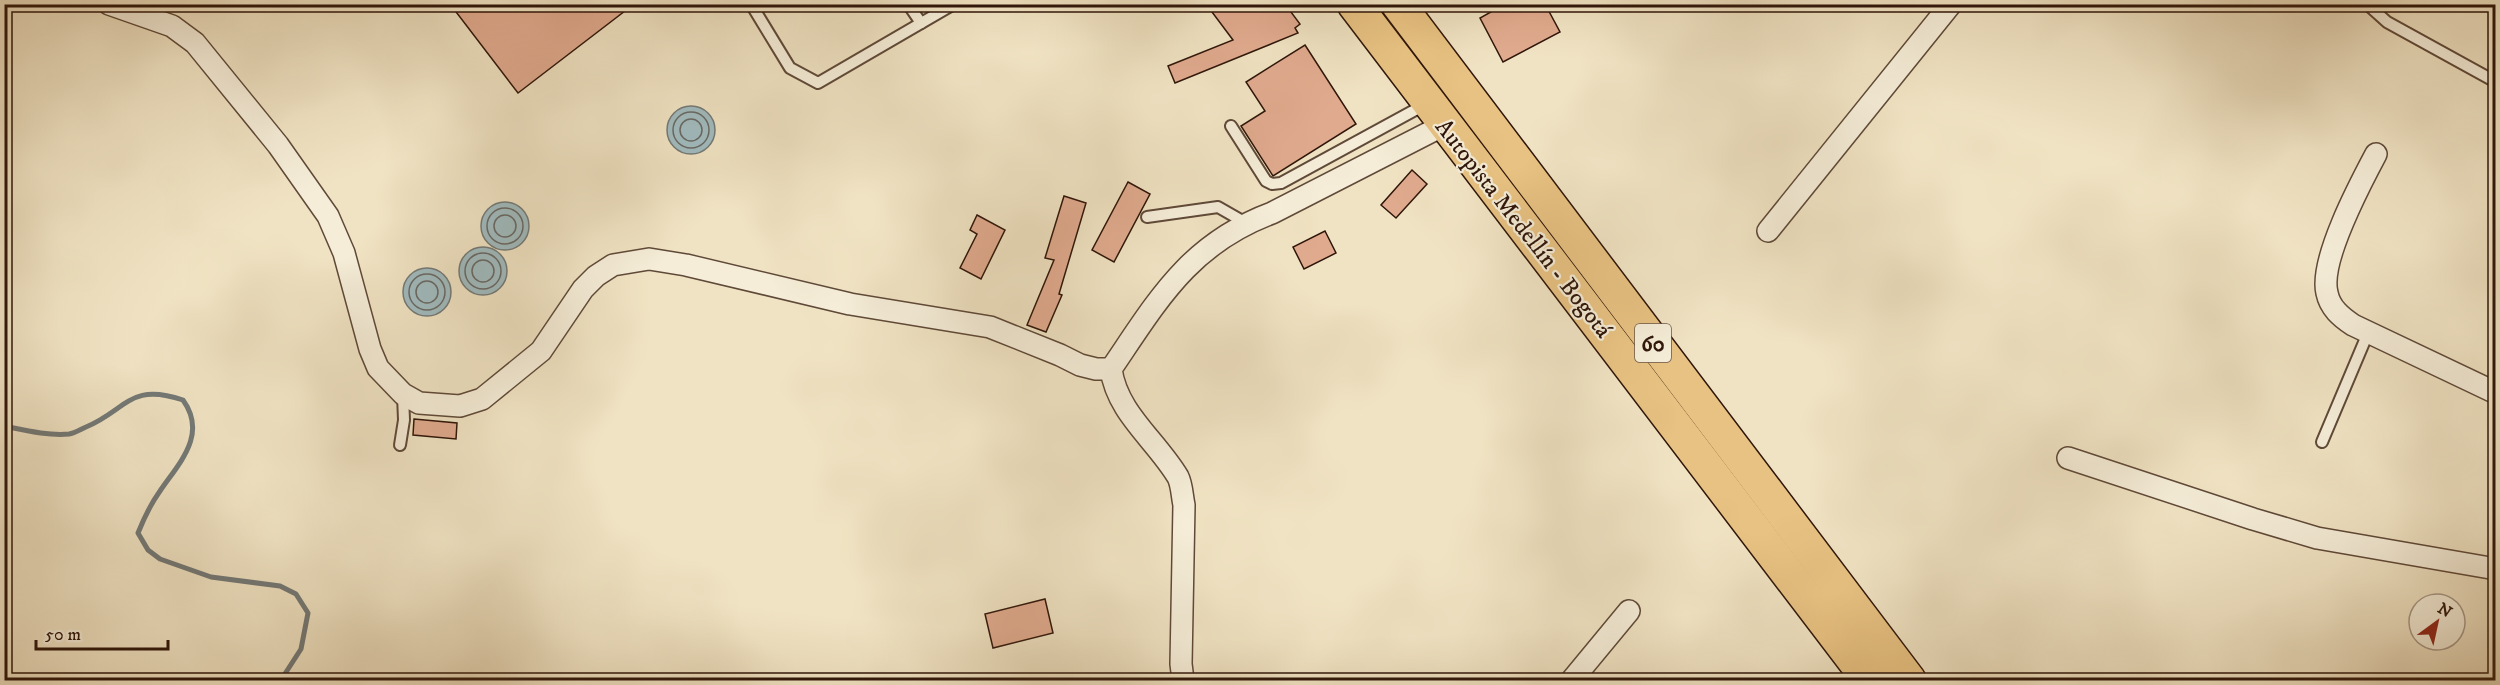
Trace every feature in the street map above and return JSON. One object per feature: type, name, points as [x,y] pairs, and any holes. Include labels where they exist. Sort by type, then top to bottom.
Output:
[{"type":"highway","name":"Autopista Medellín - Bogotá","points":[[1354,4],[1869,681]]},
{"type":"highway","name":"Autopista Medellín - Bogotá","points":[[1398,4],[1909,681]]},
{"type":"street","points":[[109,4],[172,26],[195,43],[278,145],[328,216],[344,253],[370,349],[378,368],[403,394],[419,403],[460,406],[482,399],[541,351],[583,289],[596,276],[614,266],[649,259],[686,265],[850,304],[990,327],[1080,365],[1096,369],[1111,369]]},
{"type":"street","points":[[1768,231],[1951,4]]},
{"type":"street","points":[[1183,681],[1181,664],[1184,505],[1179,479],[1121,402],[1113,383],[1111,369],[1167,289],[1195,258],[1246,223],[1272,213],[1436,114]]},
{"type":"street","points":[[2376,154],[2343,221],[2326,283],[2327,294],[2337,313],[2344,320],[2496,393]]},
{"type":"street","points":[[2068,458],[2317,538],[2496,569]]},
{"type":"street","points":[[1576,679],[1629,611]]},
{"type":"lane","points":[[751,4],[790,68],[818,83],[954,4]]},
{"type":"lane","points":[[908,4],[921,23]]},
{"type":"lane","points":[[2367,4],[2387,22],[2496,82]]},
{"type":"lane","points":[[1231,126],[1266,181],[1272,184],[1281,183],[1436,114]]},
{"type":"lane","points":[[1147,217],[1218,207],[1246,223]]},
{"type":"lane","points":[[2322,442],[2368,333]]},
{"type":"lane","points":[[400,446],[404,420],[403,394]]},
{"type":"water","points":[[686,106],[696,106],[708,113],[715,125],[715,135],[708,147],[696,154],[686,154],[671,143],[667,135],[667,125],[678,110]]},
{"type":"water","points":[[500,202],[510,202],[522,209],[529,221],[529,231],[522,243],[510,250],[500,250],[485,239],[481,231],[481,221],[492,206]]},
{"type":"water","points":[[478,247],[488,247],[500,254],[507,266],[507,276],[500,288],[488,295],[478,295],[463,284],[459,276],[459,266],[470,251]]},
{"type":"water","points":[[422,268],[432,268],[444,275],[451,287],[451,297],[444,309],[432,316],[422,316],[407,305],[403,297],[403,287],[414,272]]},
{"type":"building","points":[[450,4],[634,4],[518,93]]},
{"type":"building","points":[[1206,4],[1285,4],[1300,24],[1295,28],[1298,33],[1175,83],[1168,66],[1233,40]]},
{"type":"building","points":[[1505,4],[1545,4],[1560,32],[1503,62],[1480,18]]},
{"type":"building","points":[[1305,45],[1356,124],[1273,176],[1241,126],[1265,111],[1246,82]]},
{"type":"building","points":[[1412,170],[1427,184],[1396,218],[1381,205]]},
{"type":"building","points":[[1128,182],[1150,194],[1114,262],[1092,250]]},
{"type":"building","points":[[1064,196],[1086,203],[1059,294],[1062,295],[1046,332],[1027,325],[1054,260],[1045,258]]},
{"type":"building","points":[[977,215],[1005,230],[981,279],[960,268],[977,234],[970,230]]},
{"type":"building","points":[[1325,231],[1336,253],[1304,269],[1293,247]]},
{"type":"building","points":[[414,419],[457,423],[456,439],[413,435]]},
{"type":"building","points":[[1045,599],[1053,633],[993,648],[985,614]]},
{"type":"waterway","points":[[4,426],[44,433],[69,434],[100,420],[139,396],[165,395],[183,400],[193,425],[192,437],[182,459],[153,501],[138,533],[148,550],[160,559],[211,577],[280,586],[296,594],[308,613],[301,649],[281,680]]}]
